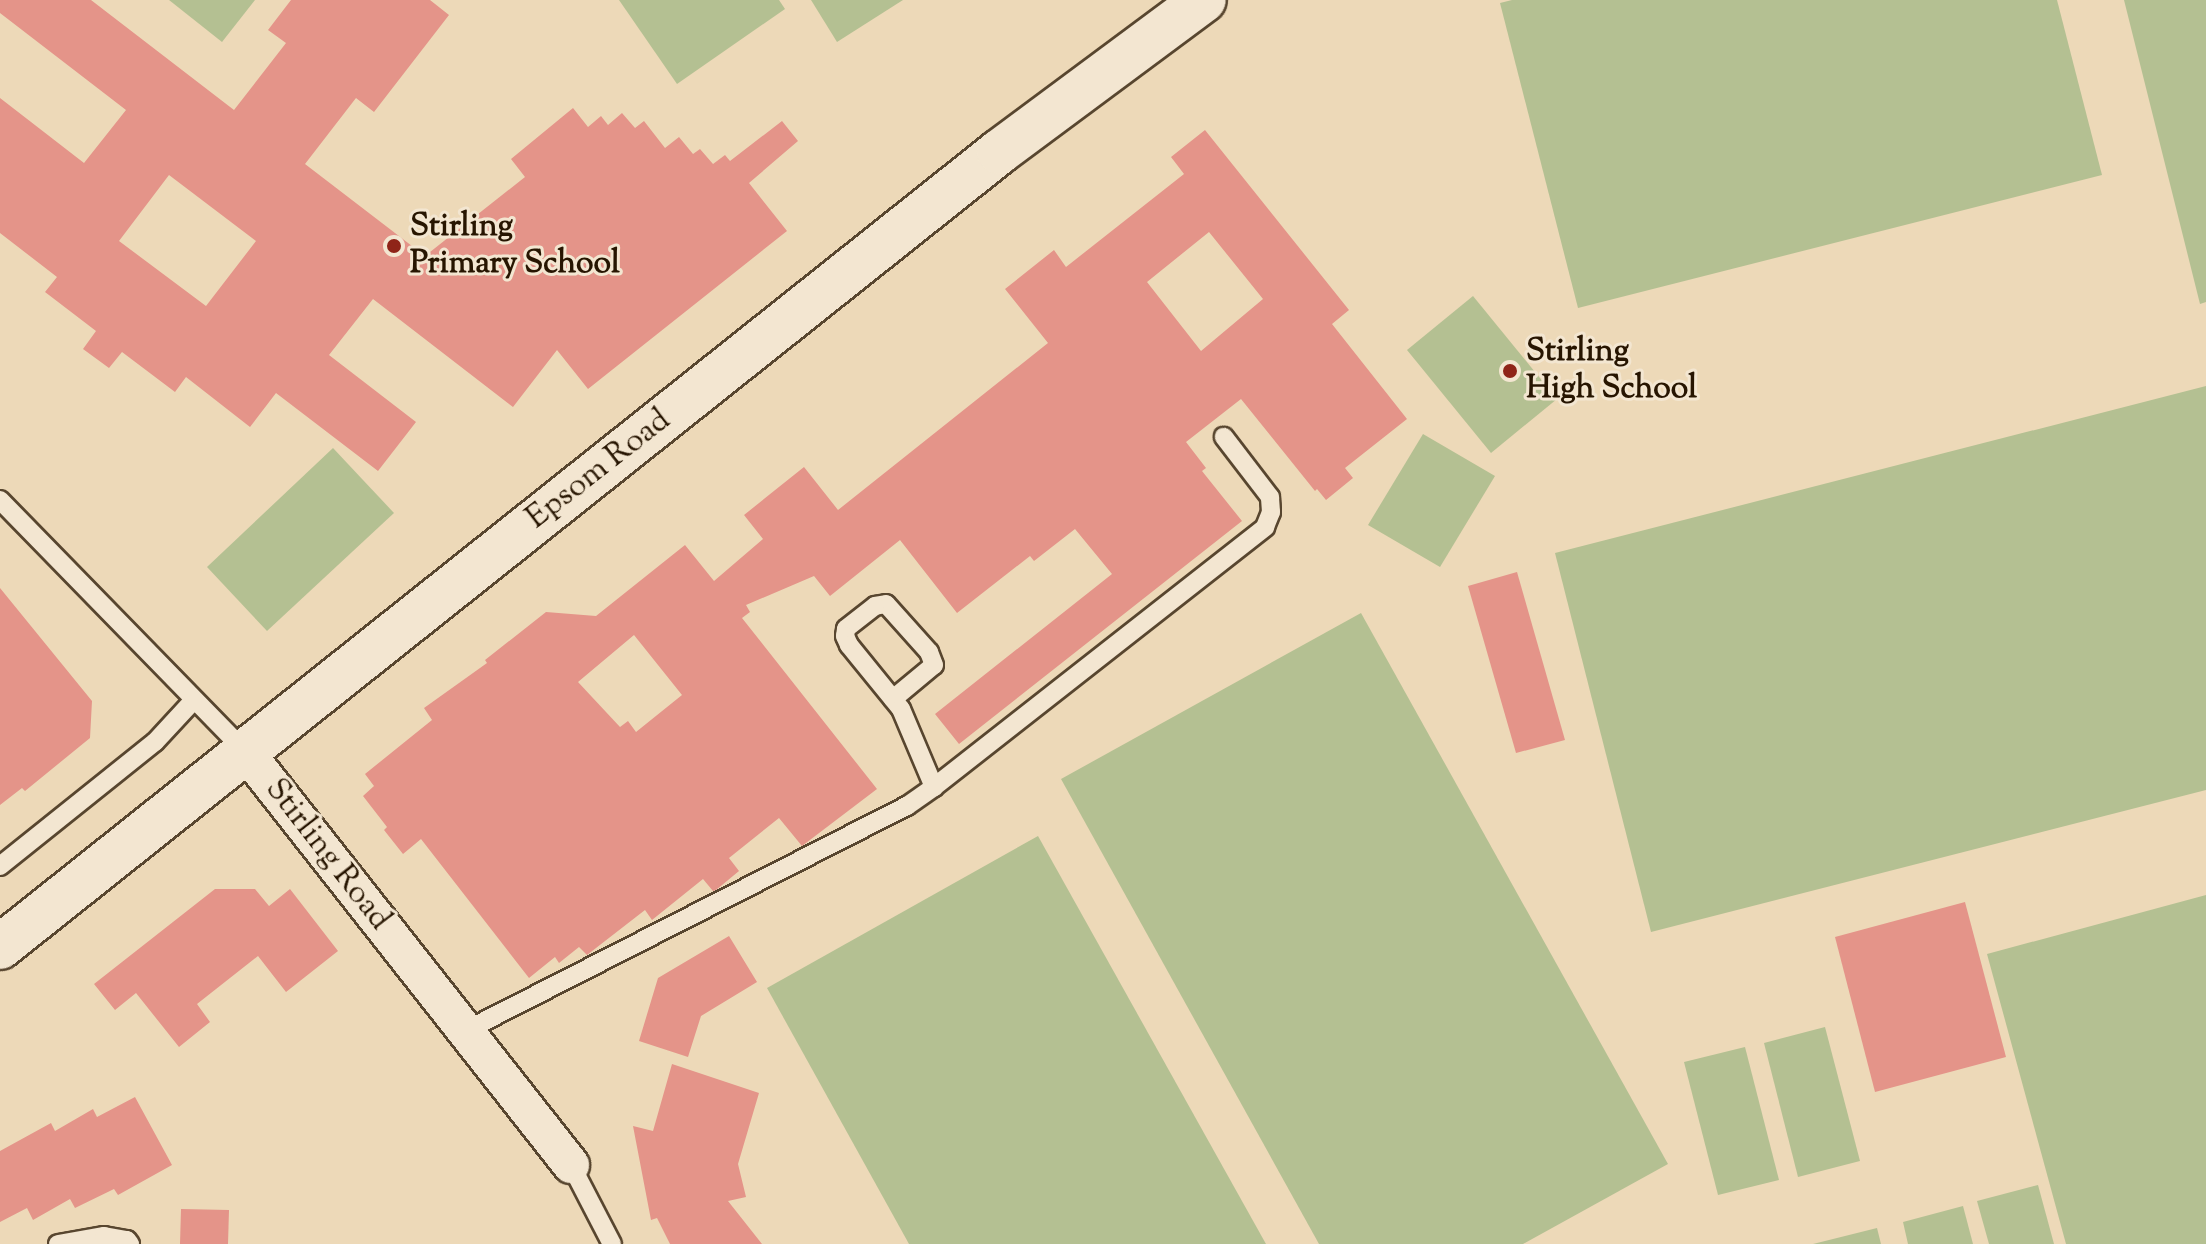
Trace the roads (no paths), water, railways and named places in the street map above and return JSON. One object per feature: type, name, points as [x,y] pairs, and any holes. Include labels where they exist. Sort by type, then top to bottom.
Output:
[{"type":"street","name":"Epsom Road","points":[[0,947],[999,152],[1204,0]]},
{"type":"street","name":"Stirling Road","points":[[245,751],[571,1165]]},
{"type":"lane","points":[[465,1031],[907,806],[934,787],[1265,527],[1271,512],[1270,497],[1224,437]]},
{"type":"lane","name":"Stirling Road","points":[[0,500],[245,751]]},
{"type":"lane","points":[[893,699],[934,665],[929,652],[886,604],[875,606],[846,629],[845,636],[893,699],[901,709],[934,787]]},
{"type":"lane","points":[[0,866],[155,742],[193,701]]},
{"type":"lane","name":"Stirling Road","points":[[571,1165],[612,1244]]},
{"type":"lane","points":[[58,1244],[104,1236],[127,1240],[130,1244]]},
{"type":"place","name":"Stirling Primary School","points":[[394,246]]},
{"type":"place","name":"Stirling High School","points":[[1510,371]]}]
